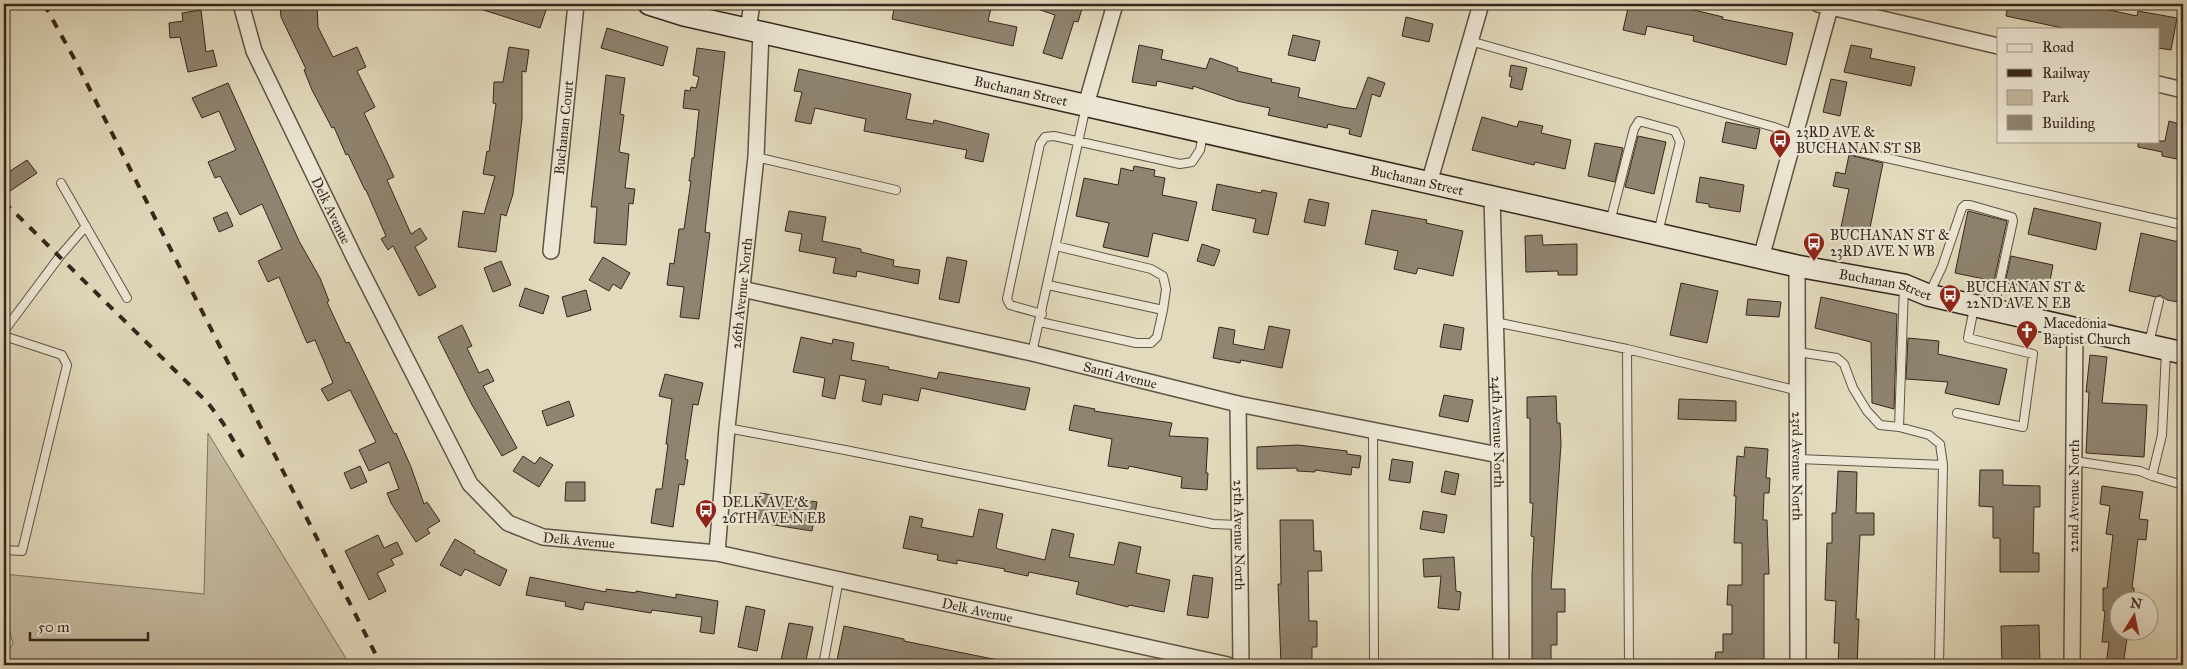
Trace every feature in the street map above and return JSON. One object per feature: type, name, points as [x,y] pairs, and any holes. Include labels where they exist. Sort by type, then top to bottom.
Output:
[{"type":"street","name":"Delk Avenue","points":[[241,4],[254,51],[355,259],[470,484],[508,523],[543,537],[717,553],[1228,665]]},
{"type":"street","name":"Buchanan Court","points":[[551,251],[576,4]]},
{"type":"street","name":"Buchanan Street","points":[[649,4],[684,15],[1761,258],[1904,284],[1928,295],[2166,349]]},
{"type":"street","name":"26th Avenue North","points":[[717,553],[727,428],[756,158],[755,31],[752,4]]},
{"type":"street","points":[[1086,105],[1115,4]]},
{"type":"street","points":[[1429,183],[1481,4]]},
{"type":"street","points":[[1761,258],[1795,136],[1826,5],[1997,46]]},
{"type":"street","points":[[2160,84],[2183,90]]},
{"type":"street","name":"24th Avenue North","points":[[1492,197],[1499,454],[1501,665]]},
{"type":"street","name":"23rd Avenue North","points":[[1797,266],[1799,391],[1798,665]]},
{"type":"street","name":"Santi Avenue","points":[[742,288],[1032,353],[1238,404],[1499,454]]},
{"type":"street","name":"22nd Avenue North","points":[[2072,665],[2075,328]]},
{"type":"street","name":"25th Avenue North","points":[[1238,404],[1241,665]]},
{"type":"lane","points":[[1470,41],[1774,127],[1795,136],[2183,225]]},
{"type":"lane","points":[[1032,353],[1086,105]]},
{"type":"lane","points":[[1609,224],[1634,129],[1639,121],[1675,131],[1680,142],[1657,234]]},
{"type":"lane","points":[[1056,246],[1151,269],[1163,276],[1166,289],[1163,310],[1157,337],[1151,343],[1136,343],[1041,318],[1010,306],[1006,299],[1040,144],[1045,137],[1054,136],[1078,143],[1180,164],[1192,162],[1200,150],[1203,132]]},
{"type":"lane","points":[[756,158],[896,190]]},
{"type":"lane","points":[[61,183],[127,298]]},
{"type":"lane","points":[[1928,295],[1942,267],[1962,208],[1965,205],[2012,217],[2013,221],[1984,308],[1968,338],[2033,354],[2023,427],[1957,412]]},
{"type":"lane","points":[[4,331],[60,256],[86,226]]},
{"type":"lane","points":[[1898,427],[1904,284]]},
{"type":"lane","points":[[1048,285],[1163,310]]},
{"type":"lane","points":[[2152,476],[2162,435],[2166,349],[2159,301]]},
{"type":"lane","points":[[1495,322],[1627,349],[1799,391]]},
{"type":"lane","points":[[4,336],[62,355],[66,365],[22,551],[4,550]]},
{"type":"lane","points":[[1627,349],[1629,665]]},
{"type":"lane","points":[[1798,352],[1837,358],[1844,364],[1853,388],[1867,411],[1880,425],[1898,427],[1929,435],[1940,444],[1943,465],[1939,665]]},
{"type":"lane","points":[[727,428],[1213,524],[1238,525]]},
{"type":"lane","points":[[1373,430],[1374,665]]},
{"type":"lane","points":[[1799,459],[1943,465]]},
{"type":"lane","points":[[2074,461],[2140,471],[2183,484]]},
{"type":"lane","points":[[823,665],[839,579]]},
{"type":"green space","points":[[208,433],[350,665],[4,665],[4,654],[13,644],[4,608],[4,574],[204,594]]},
{"type":"building","points":[[280,4],[317,4],[318,27],[333,57],[357,47],[366,67],[357,71],[375,107],[364,113],[394,177],[387,180],[411,234],[420,228],[427,239],[415,247],[436,287],[419,296],[393,246],[388,250],[381,239],[386,236],[348,154],[346,155],[334,127],[332,128],[312,90],[304,70],[306,69],[281,17]]},
{"type":"building","points":[[475,4],[528,4],[546,10],[540,28],[474,7]]},
{"type":"building","points":[[895,4],[992,4],[988,21],[1017,27],[1013,46],[892,19]]},
{"type":"building","points":[[1029,4],[1078,4],[1077,7],[1082,9],[1078,22],[1074,21],[1062,59],[1043,53],[1055,15],[1029,6]]},
{"type":"building","points":[[1629,4],[1691,4],[1690,9],[1723,17],[1722,19],[1793,33],[1786,65],[1693,41],[1694,36],[1647,26],[1645,35],[1623,30]]},
{"type":"building","points":[[2008,4],[2082,4],[2137,16],[2138,11],[2177,18],[2171,50],[2160,48],[2160,28],[2062,28],[2006,16]]},
{"type":"building","points":[[201,10],[206,52],[213,50],[217,66],[188,72],[180,37],[170,38],[169,23],[183,21],[182,13]]},
{"type":"building","points":[[1406,17],[1433,24],[1429,42],[1402,36]]},
{"type":"building","points":[[607,28],[668,47],[663,66],[601,48]]},
{"type":"building","points":[[1293,35],[1320,41],[1315,61],[1288,55]]},
{"type":"building","points":[[1139,45],[1163,50],[1161,59],[1206,69],[1210,58],[1238,68],[1237,71],[1272,79],[1271,82],[1300,88],[1298,97],[1342,107],[1356,109],[1368,77],[1385,83],[1380,97],[1372,94],[1361,137],[1349,134],[1350,129],[1328,124],[1327,128],[1268,115],[1270,108],[1237,101],[1193,86],[1193,89],[1157,81],[1156,86],[1132,82]]},
{"type":"building","points":[[1851,45],[1872,49],[1870,58],[1915,67],[1911,86],[1844,72]]},
{"type":"building","points":[[509,47],[529,50],[526,72],[522,71],[522,119],[513,194],[506,216],[501,214],[496,252],[458,247],[463,211],[484,214],[495,176],[483,174],[487,151],[489,152],[496,104],[493,103],[494,82],[503,82]]},
{"type":"building","points":[[697,48],[725,52],[705,232],[710,233],[699,319],[680,317],[684,287],[667,285],[670,263],[674,264],[679,229],[684,229],[691,181],[689,181],[692,158],[694,158],[699,110],[683,108],[685,90],[690,91],[691,87],[696,88],[699,77],[693,75]]},
{"type":"building","points":[[1511,65],[1527,68],[1522,90],[1510,87],[1512,77],[1509,76]]},
{"type":"building","points":[[799,69],[911,94],[906,119],[933,124],[934,120],[989,134],[983,162],[965,158],[967,150],[864,131],[866,119],[815,108],[811,124],[795,121],[802,92],[794,91]]},
{"type":"building","points":[[606,75],[625,78],[620,114],[624,115],[619,152],[629,154],[625,188],[635,189],[633,204],[629,203],[626,245],[594,243],[597,207],[591,207]]},
{"type":"building","points":[[1831,79],[1847,82],[1840,116],[1823,112]]},
{"type":"building","points":[[228,83],[299,241],[320,278],[329,301],[327,302],[346,343],[349,342],[394,434],[396,433],[424,504],[427,502],[440,521],[427,529],[430,533],[416,542],[391,503],[387,493],[399,489],[389,462],[369,471],[359,450],[376,442],[350,390],[328,401],[321,389],[333,383],[315,340],[307,343],[279,277],[268,282],[258,261],[282,249],[262,204],[240,215],[220,176],[215,178],[208,162],[236,150],[219,111],[202,118],[192,98]]},
{"type":"building","points":[[1482,117],[1517,127],[1519,121],[1543,126],[1541,133],[1571,140],[1565,169],[1535,162],[1534,165],[1472,150]]},
{"type":"building","points":[[2169,121],[2183,125],[2182,160],[2162,156],[2162,152],[2138,147],[2138,142],[2165,141]]},
{"type":"building","points":[[1726,122],[1760,129],[1756,149],[1722,142]]},
{"type":"building","points":[[1638,136],[1666,142],[1654,194],[1625,187]]},
{"type":"building","points":[[1595,143],[1623,148],[1615,182],[1588,176]]},
{"type":"building","points":[[1849,155],[1883,163],[1869,233],[1841,227],[1849,189],[1833,186],[1836,172],[1845,174]]},
{"type":"building","points":[[27,160],[37,173],[4,195],[4,175]]},
{"type":"building","points":[[1134,166],[1155,170],[1154,176],[1165,178],[1162,195],[1197,202],[1188,241],[1153,233],[1148,257],[1103,247],[1109,223],[1076,216],[1084,178],[1118,185],[1121,168],[1133,171]]},
{"type":"building","points":[[1700,177],[1744,185],[1740,212],[1709,207],[1709,204],[1696,202]]},
{"type":"building","points":[[1217,184],[1261,193],[1262,190],[1277,193],[1268,235],[1253,232],[1256,219],[1212,210]]},
{"type":"building","points":[[1309,199],[1329,203],[1325,226],[1304,222]]},
{"type":"building","points":[[2034,208],[2101,223],[2096,250],[2028,234]]},
{"type":"building","points":[[1372,210],[1427,220],[1426,223],[1463,231],[1453,276],[1418,268],[1416,274],[1394,269],[1398,251],[1365,244]]},
{"type":"building","points":[[789,211],[826,217],[822,241],[861,249],[861,252],[894,260],[893,266],[920,270],[918,284],[857,271],[856,277],[833,273],[836,258],[799,251],[802,234],[785,231]]},
{"type":"building","points":[[1968,211],[2007,221],[1994,281],[1955,273]]},
{"type":"building","points":[[227,212],[233,226],[219,232],[213,218]]},
{"type":"building","points":[[2141,233],[2183,243],[2183,303],[2167,300],[2160,295],[2156,297],[2129,291]]},
{"type":"building","points":[[1542,235],[1543,245],[1577,244],[1577,275],[1558,275],[1558,271],[1526,272],[1525,236]]},
{"type":"building","points":[[1202,244],[1220,250],[1214,266],[1197,261]]},
{"type":"building","points":[[2011,256],[2053,265],[2048,291],[2005,283]]},
{"type":"building","points":[[603,257],[630,273],[621,289],[613,284],[609,291],[589,280]]},
{"type":"building","points":[[947,257],[967,261],[959,303],[939,299]]},
{"type":"building","points":[[501,261],[511,285],[493,292],[484,268]]},
{"type":"building","points":[[1681,283],[1718,291],[1707,343],[1670,335]]},
{"type":"building","points":[[525,288],[549,296],[543,314],[519,306]]},
{"type":"building","points":[[586,290],[591,310],[567,317],[562,297]]},
{"type":"building","points":[[1821,297],[1897,314],[1894,409],[1872,403],[1871,342],[1815,328]]},
{"type":"building","points":[[1748,299],[1781,302],[1779,317],[1746,315]]},
{"type":"building","points":[[1444,324],[1464,328],[1461,350],[1440,347]]},
{"type":"building","points":[[462,325],[472,346],[467,348],[479,373],[488,369],[494,381],[483,386],[517,448],[502,456],[472,405],[438,337]]},
{"type":"building","points":[[1269,326],[1290,330],[1282,368],[1241,360],[1240,363],[1213,358],[1219,327],[1235,330],[1233,344],[1264,350]]},
{"type":"building","points":[[801,337],[832,344],[833,339],[854,343],[851,360],[889,367],[888,369],[937,379],[939,372],[1030,388],[1025,410],[921,388],[918,401],[883,394],[881,405],[862,401],[866,380],[840,375],[835,399],[822,396],[825,378],[793,372]]},
{"type":"building","points":[[1908,338],[1939,341],[1938,354],[2007,369],[1999,405],[1945,393],[1948,382],[1906,379]]},
{"type":"building","points":[[2090,355],[2107,357],[2102,403],[2147,405],[2144,457],[2086,453],[2089,392],[2086,392]]},
{"type":"building","points":[[665,374],[703,383],[698,405],[693,404],[685,459],[688,460],[684,485],[679,484],[673,527],[651,523],[656,489],[662,489],[668,444],[666,444],[672,399],[659,396]]},
{"type":"building","points":[[1444,395],[1473,400],[1468,422],[1439,416]]},
{"type":"building","points":[[1556,396],[1557,423],[1560,423],[1561,444],[1551,589],[1565,589],[1565,612],[1557,612],[1557,645],[1551,645],[1551,665],[1532,665],[1534,537],[1531,536],[1533,503],[1530,503],[1530,418],[1527,418],[1527,397]]},
{"type":"building","points":[[1679,399],[1736,401],[1736,421],[1678,419]]},
{"type":"building","points":[[569,401],[574,416],[547,426],[542,411]]},
{"type":"building","points":[[1074,405],[1095,409],[1094,411],[1172,423],[1169,436],[1208,438],[1207,490],[1181,488],[1182,477],[1129,466],[1128,469],[1108,466],[1112,439],[1069,430]]},
{"type":"building","points":[[1298,445],[1347,451],[1347,454],[1361,456],[1359,468],[1352,467],[1351,475],[1315,470],[1315,472],[1297,471],[1297,468],[1257,469],[1257,447]]},
{"type":"building","points":[[1745,447],[1768,449],[1766,478],[1770,478],[1769,493],[1764,493],[1763,520],[1767,520],[1769,574],[1764,574],[1764,665],[1714,664],[1716,652],[1723,652],[1723,634],[1732,634],[1732,605],[1727,605],[1728,585],[1742,585],[1742,543],[1734,543],[1736,496],[1734,496],[1737,456],[1744,457]]},
{"type":"building","points":[[523,456],[535,464],[540,457],[553,465],[539,487],[513,471]]},
{"type":"building","points":[[1392,459],[1413,462],[1410,483],[1389,480]]},
{"type":"building","points":[[360,466],[367,482],[351,489],[344,473]]},
{"type":"building","points":[[1980,470],[2003,470],[2003,485],[2040,486],[2040,507],[2034,507],[2033,553],[2039,553],[2039,572],[2000,572],[2000,538],[1993,538],[1993,507],[1979,506]]},
{"type":"building","points":[[1445,471],[1459,474],[1455,495],[1441,492]]},
{"type":"building","points":[[1838,471],[1857,472],[1856,513],[1874,513],[1874,535],[1860,535],[1856,619],[1859,619],[1857,665],[1838,665],[1839,643],[1834,643],[1836,601],[1825,600],[1827,543],[1832,543],[1832,513],[1836,513]]},
{"type":"building","points":[[566,482],[585,482],[585,501],[565,501]]},
{"type":"building","points":[[2102,486],[2143,492],[2139,519],[2148,520],[2146,540],[2138,539],[2132,588],[2134,588],[2134,592],[2110,592],[2110,642],[2126,642],[2123,665],[2106,665],[2109,642],[2102,642],[2105,611],[2103,611],[2103,588],[2107,588],[2113,535],[2106,534],[2110,506],[2100,504]]},
{"type":"building","points":[[760,493],[817,502],[812,531],[755,522]]},
{"type":"building","points":[[979,509],[1003,514],[996,547],[998,549],[1045,560],[1052,529],[1074,534],[1069,557],[1114,565],[1119,542],[1141,547],[1136,573],[1170,580],[1164,612],[1129,605],[1128,607],[1076,594],[1079,582],[1029,572],[1028,576],[1004,571],[1005,569],[957,560],[957,564],[937,560],[938,555],[903,548],[910,516],[923,519],[921,527],[973,537]]},
{"type":"building","points":[[1423,511],[1447,515],[1444,533],[1420,529]]},
{"type":"building","points":[[1280,520],[1313,520],[1314,551],[1321,551],[1322,571],[1308,571],[1309,621],[1317,621],[1317,647],[1312,647],[1312,665],[1281,665],[1278,584],[1281,584]]},
{"type":"building","points":[[378,535],[384,548],[397,542],[403,554],[391,559],[394,565],[377,573],[386,591],[369,600],[345,551]]},
{"type":"building","points":[[455,539],[475,551],[474,553],[507,570],[500,586],[465,569],[461,576],[440,565]]},
{"type":"building","points":[[1454,557],[1456,591],[1461,592],[1459,610],[1438,608],[1441,576],[1424,577],[1423,559]]},
{"type":"building","points":[[1193,575],[1213,578],[1208,618],[1187,615]]},
{"type":"building","points":[[530,577],[606,592],[606,589],[636,593],[636,591],[676,598],[676,594],[718,601],[714,634],[700,632],[702,617],[652,610],[651,613],[585,602],[583,610],[565,606],[566,602],[526,595]]},
{"type":"building","points":[[746,606],[765,610],[757,651],[738,647]]},
{"type":"building","points":[[789,623],[813,627],[805,665],[780,665]]},
{"type":"building","points":[[2039,625],[2040,665],[2002,665],[2001,626]]},
{"type":"building","points":[[844,626],[904,639],[904,641],[998,660],[997,665],[836,665]]},
{"type":"railway","points":[[44,4],[75,60],[381,665]]},
{"type":"railway","points":[[4,202],[208,403],[223,423],[246,462]]},
{"type":"place","name":"23RD AVE & BUCHANAN ST SB","points":[[1780,159]]},
{"type":"place","name":"BUCHANAN ST & 23RD AVE N WB","points":[[1814,262]]},
{"type":"place","name":"BUCHANAN ST & 22ND AVE N EB","points":[[1950,314]]},
{"type":"place","name":"Macedonia Baptist Church","points":[[2027,350]]},
{"type":"place","name":"DELK AVE & 26TH AVE N EB","points":[[706,529]]}]
